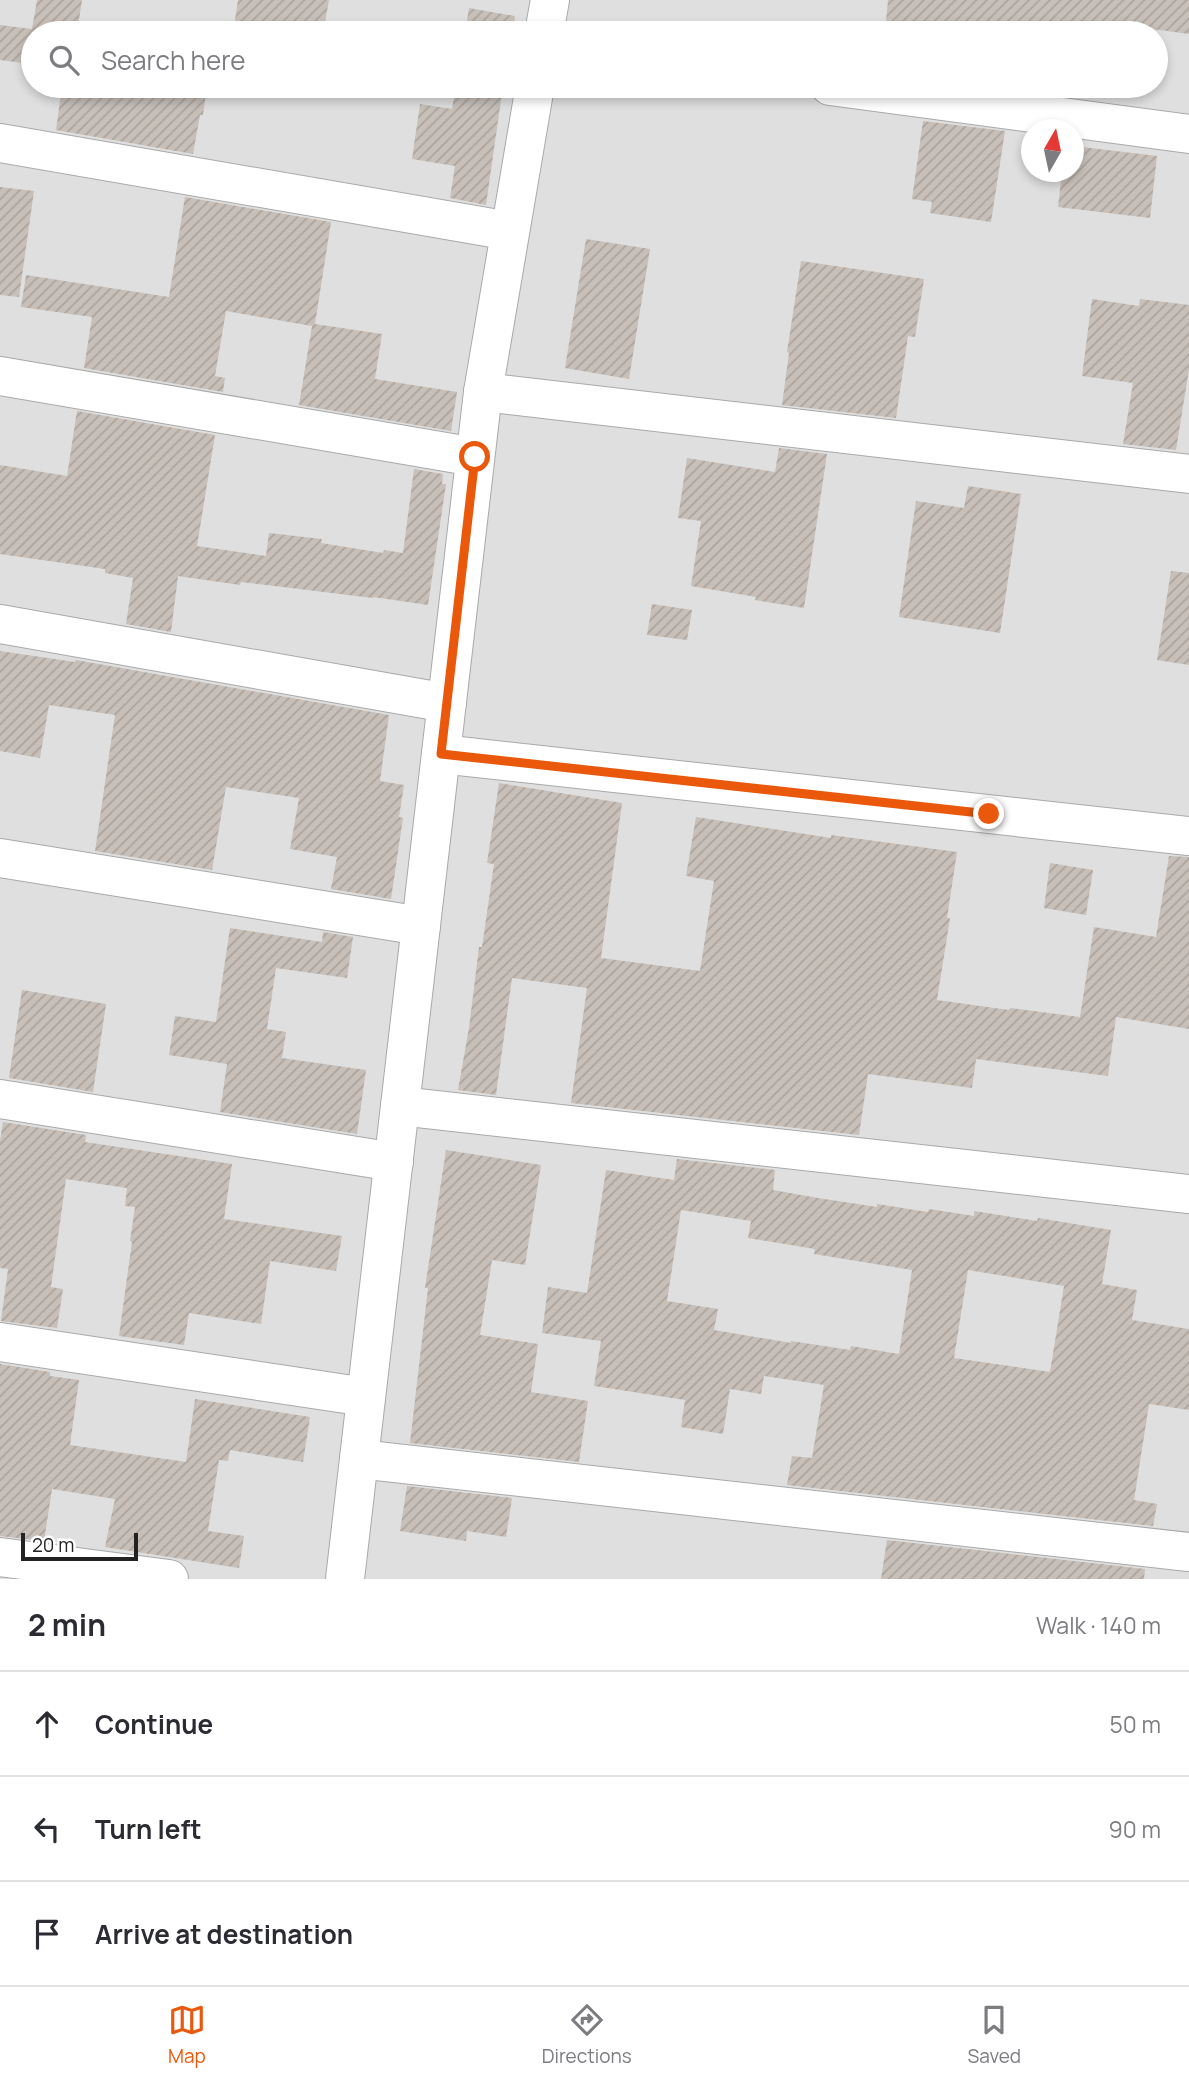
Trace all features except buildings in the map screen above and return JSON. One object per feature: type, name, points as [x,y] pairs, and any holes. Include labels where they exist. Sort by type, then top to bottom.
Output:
[{"type":"street","points":[[546,21],[550,0]]},
{"type":"street","points":[[345,1579],[482,392],[533,98]]},
{"type":"street","points":[[920,98],[1189,134]]},
{"type":"street","points":[[0,143],[510,231]]},
{"type":"street","points":[[0,376],[475,457]]},
{"type":"street","points":[[482,392],[1189,474]]},
{"type":"street","points":[[0,624],[447,703]]},
{"type":"street","points":[[441,754],[1189,836]]},
{"type":"street","points":[[0,859],[421,926]]},
{"type":"street","points":[[0,1099],[394,1162]]},
{"type":"street","points":[[400,1106],[1189,1194]]},
{"type":"street","points":[[0,1342],[366,1397]]},
{"type":"street","points":[[359,1459],[1189,1552]]},
{"type":"street","points":[[0,1557],[169,1579]]},
{"type":"shaded area","points":[[0,0],[1189,0],[1189,1579],[0,1579]]},
{"type":"route","points":[[475,457],[441,754],[989,814]]}]
